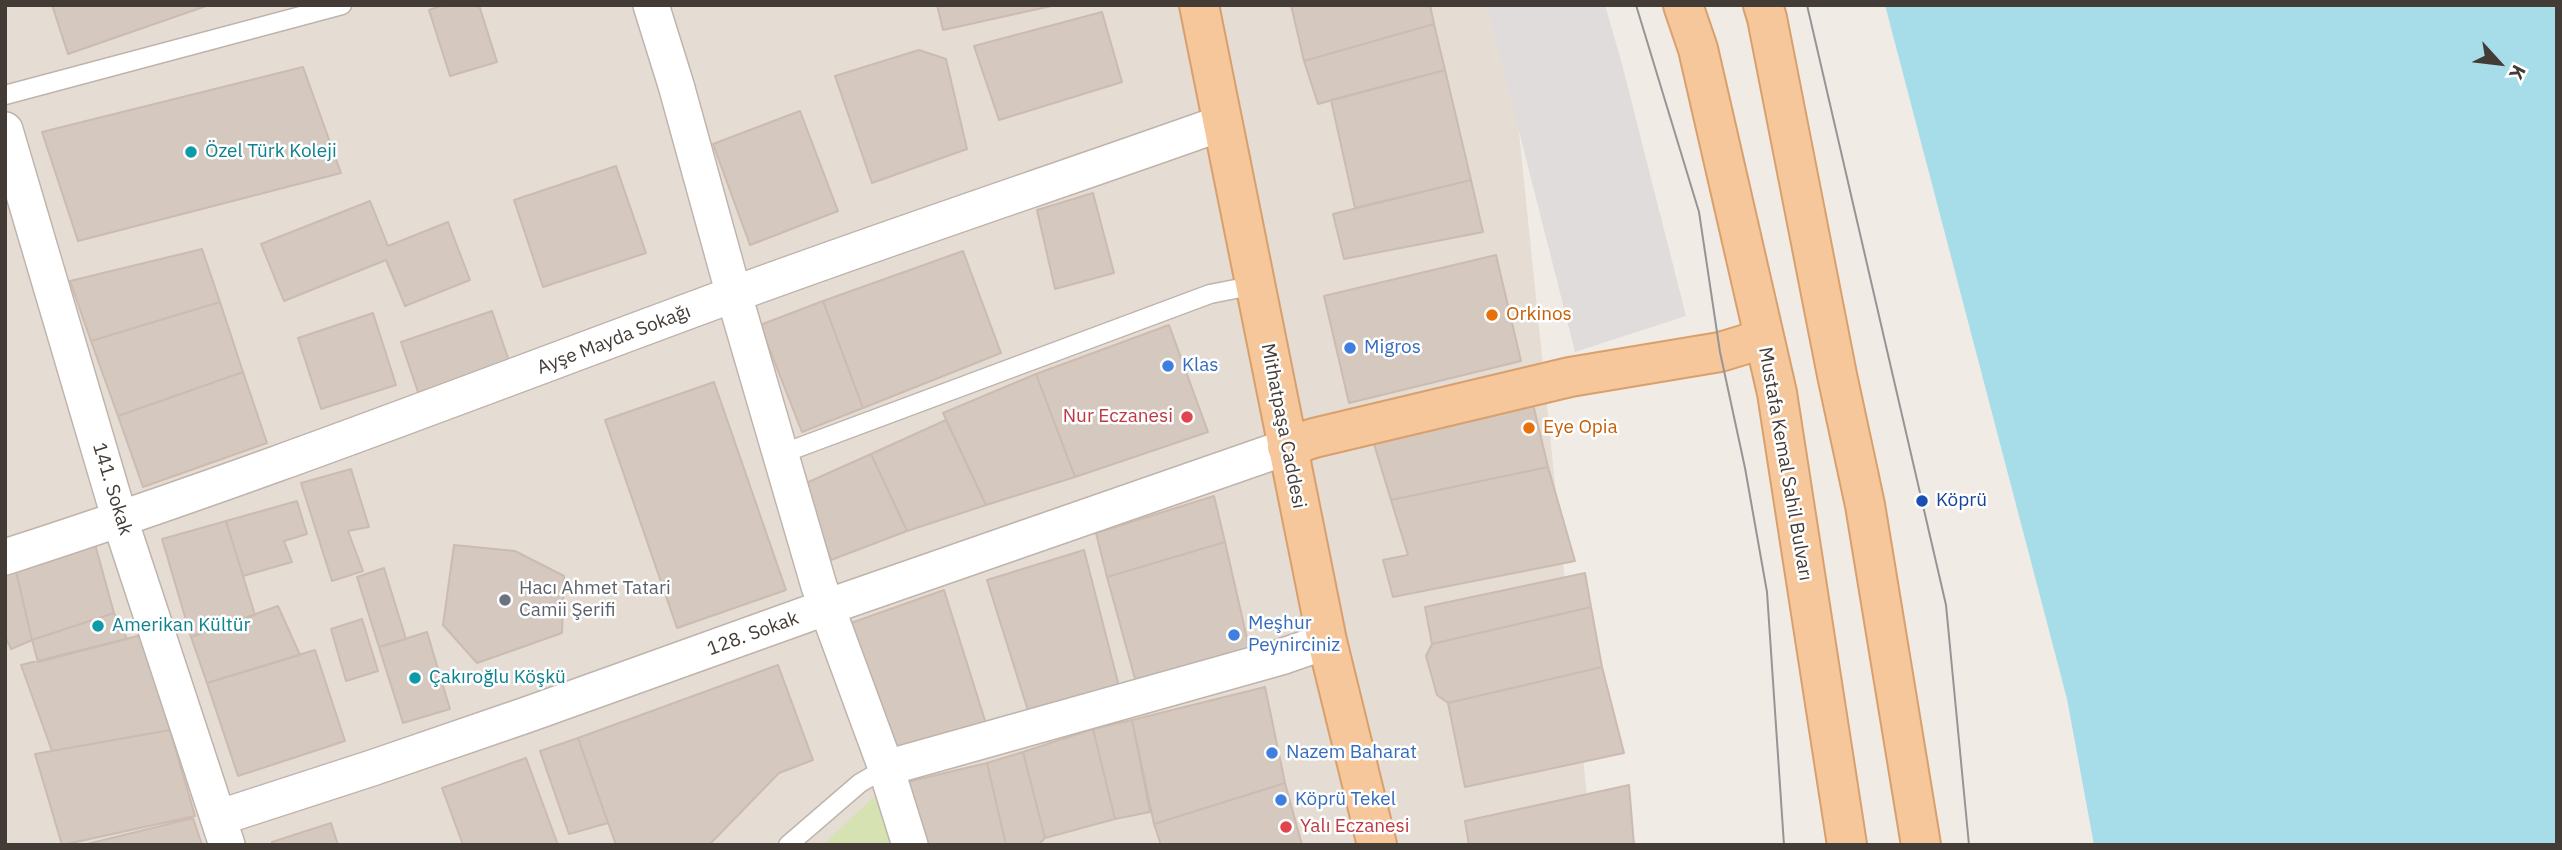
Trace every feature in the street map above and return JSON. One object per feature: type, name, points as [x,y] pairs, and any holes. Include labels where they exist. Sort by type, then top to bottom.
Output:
[{"type":"main road","name":"Mithatpaşa Caddesi","points":[[1199,5],[1327,642],[1377,845]]},
{"type":"main road","name":"Mustafa Kemal Sahil Bulvarı","points":[[1683,5],[1698,50],[1777,393],[1847,845]]},
{"type":"main road","points":[[1763,5],[1768,18],[1865,505],[1922,845]]},
{"type":"main road","points":[[1287,447],[1314,438],[1570,377],[1720,352],[1763,339]]},
{"type":"street","points":[[651,5],[827,607],[886,768],[910,845]]},
{"type":"street","name":"Ayşe Mayda Sokağı","points":[[5,557],[120,520],[734,295],[1222,123]]},
{"type":"street","name":"141. Sokak","points":[[5,130],[120,520],[223,831]]},
{"type":"street","name":"128. Sokak","points":[[223,831],[463,737],[1287,447]]},
{"type":"street","points":[[886,768],[1327,642]]},
{"type":"lane","points":[[5,95],[342,5]]},
{"type":"lane","points":[[781,454],[1210,294],[1256,285]]},
{"type":"lane","points":[[788,845],[860,783],[886,768]]},
{"type":"shaded area","points":[[5,5],[1506,5],[1592,845],[5,845]]},
{"type":"shaded area","points":[[1487,5],[1605,5],[1686,316],[1575,352]]},
{"type":"green space","points":[[875,796],[891,845],[823,845]]},
{"type":"water","points":[[1885,5],[2557,5],[2557,845],[2094,845],[2067,699]]},
{"type":"building","points":[[52,5],[209,5],[68,54]]},
{"type":"building","points":[[444,5],[479,5],[497,62],[450,76],[429,10]]},
{"type":"building","points":[[937,5],[1056,5],[943,30]]},
{"type":"building","points":[[1291,5],[1430,5],[1434,24],[1304,61]]},
{"type":"building","points":[[1102,12],[1122,82],[999,120],[974,46]]},
{"type":"building","points":[[1434,24],[1445,70],[1318,104],[1304,61]]},
{"type":"building","points":[[919,50],[946,59],[967,149],[872,183],[835,76]]},
{"type":"building","name":"Özel Türk Koleji","points":[[303,67],[341,173],[78,241],[42,132]]},
{"type":"building","points":[[1445,70],[1471,180],[1355,208],[1331,100]]},
{"type":"building","points":[[800,111],[838,211],[750,245],[713,144]]},
{"type":"building","points":[[616,166],[646,253],[543,287],[514,200]]},
{"type":"building","points":[[1471,180],[1483,232],[1344,259],[1333,214]]},
{"type":"building","points":[[1093,193],[1114,273],[1055,289],[1037,210]]},
{"type":"building","points":[[370,201],[388,246],[448,222],[470,280],[405,306],[386,260],[284,301],[261,244]]},
{"type":"building","points":[[202,249],[220,302],[91,341],[70,281]]},
{"type":"building","points":[[963,251],[1001,353],[863,408],[823,301]]},
{"type":"building","points":[[1496,255],[1521,361],[1349,403],[1324,296]]},
{"type":"building","points":[[823,301],[863,408],[802,432],[760,325]]},
{"type":"building","points":[[220,302],[243,372],[118,416],[91,341]]},
{"type":"building","points":[[492,311],[512,370],[421,401],[401,342]]},
{"type":"building","points":[[373,313],[396,385],[321,409],[298,338]]},
{"type":"building","points":[[1169,325],[1208,432],[1075,477],[1036,374]]},
{"type":"building","points":[[243,372],[267,443],[143,487],[118,416]]},
{"type":"building","points":[[1036,374],[1075,477],[986,505],[943,413]]},
{"type":"building","points":[[714,382],[786,590],[677,628],[605,420]]},
{"type":"building","points":[[1532,400],[1548,467],[1391,500],[1373,441]]},
{"type":"building","points":[[946,420],[986,505],[907,531],[871,454]]},
{"type":"building","points":[[871,454],[907,531],[831,560],[804,484]]},
{"type":"building","points":[[1548,467],[1575,561],[1393,597],[1383,560],[1408,555],[1391,500]]},
{"type":"building","points":[[351,469],[369,527],[348,531],[363,571],[332,581],[301,483]]},
{"type":"building","points":[[1214,496],[1225,542],[1107,577],[1096,533]]},
{"type":"building","points":[[297,501],[307,534],[284,541],[292,562],[243,576],[226,521]]},
{"type":"building","points":[[226,521],[255,615],[191,637],[162,539]]},
{"type":"building","points":[[93,537],[114,613],[32,640],[15,567]]},
{"type":"building","points":[[1225,542],[1251,656],[1137,686],[1107,577]]},
{"type":"building","name":"Hacı Ahmet Tatari Camii Şerifi","points":[[454,545],[515,551],[564,576],[562,633],[477,663],[443,625]]},
{"type":"building","points":[[1084,550],[1122,698],[1030,717],[987,580]]},
{"type":"building","points":[[15,567],[32,640],[11,649],[5,636],[5,570]]},
{"type":"building","points":[[384,568],[406,639],[379,647],[357,577]]},
{"type":"building","points":[[1585,573],[1591,607],[1432,644],[1425,607]]},
{"type":"building","points":[[944,590],[987,727],[900,754],[851,623]]},
{"type":"building","points":[[278,606],[300,655],[207,683],[191,637]]},
{"type":"building","points":[[1591,607],[1602,667],[1448,703],[1437,695],[1426,656],[1432,644]]},
{"type":"building","name":"Amerikan Kültür","points":[[114,613],[127,639],[38,662],[32,640]]},
{"type":"building","points":[[362,619],[378,671],[346,681],[331,629]]},
{"type":"building","name":"Çakıroğlu Köşkü","points":[[427,632],[450,709],[403,723],[379,647]]},
{"type":"building","points":[[142,635],[170,730],[52,751],[21,665]]},
{"type":"building","points":[[315,650],[345,741],[238,776],[207,683]]},
{"type":"building","points":[[778,665],[813,760],[779,773],[709,845],[616,845],[578,738]]},
{"type":"building","points":[[1602,667],[1624,753],[1465,787],[1448,703]]},
{"type":"building","points":[[1265,687],[1285,783],[1154,824],[1132,720]]},
{"type":"building","points":[[1132,720],[1150,812],[1115,819],[1093,729]]},
{"type":"building","points":[[1093,729],[1115,819],[1045,838],[1023,752]]},
{"type":"building","points":[[170,730],[195,816],[62,845],[35,754]]},
{"type":"building","points":[[578,738],[608,823],[569,834],[540,751]]},
{"type":"building","points":[[1023,752],[1045,838],[1038,845],[1006,845],[987,763]]},
{"type":"building","points":[[526,758],[558,845],[463,845],[442,788]]},
{"type":"building","points":[[987,763],[1006,845],[929,845],[907,782]]},
{"type":"building","points":[[1285,783],[1302,845],[1161,845],[1154,824]]},
{"type":"building","points":[[1629,785],[1634,845],[1469,845],[1465,821]]},
{"type":"building","points":[[193,818],[202,845],[83,845]]},
{"type":"building","points":[[331,823],[338,845],[272,845],[272,842]]},
{"type":"tram line","points":[[1636,5],[1699,212],[1720,352],[1745,468],[1767,592],[1784,845]]},
{"type":"tram line","points":[[1807,5],[1946,605],[1969,845]]},
{"type":"place","name":"Özel Türk Koleji","points":[[191,152]]},
{"type":"place","name":"Orkinos","points":[[1492,315]]},
{"type":"place","name":"Migros","points":[[1350,348]]},
{"type":"place","name":"Klas","points":[[1168,366]]},
{"type":"place","name":"Nur Eczanesi","points":[[1187,417]]},
{"type":"place","name":"Eye Opia","points":[[1529,428]]},
{"type":"place","name":"Köprü","points":[[1922,501]]},
{"type":"place","name":"Hacı Ahmet Tatari Camii Şerifi","points":[[505,600]]},
{"type":"place","name":"Amerikan Kültür","points":[[98,626]]},
{"type":"place","name":"Meşhur Peynirciniz","points":[[1234,635]]},
{"type":"place","name":"Çakıroğlu Köşkü","points":[[415,678]]},
{"type":"place","name":"Nazem Baharat","points":[[1272,753]]},
{"type":"place","name":"Köprü Tekel","points":[[1281,800]]},
{"type":"place","name":"Yalı Eczanesi","points":[[1286,827]]}]
